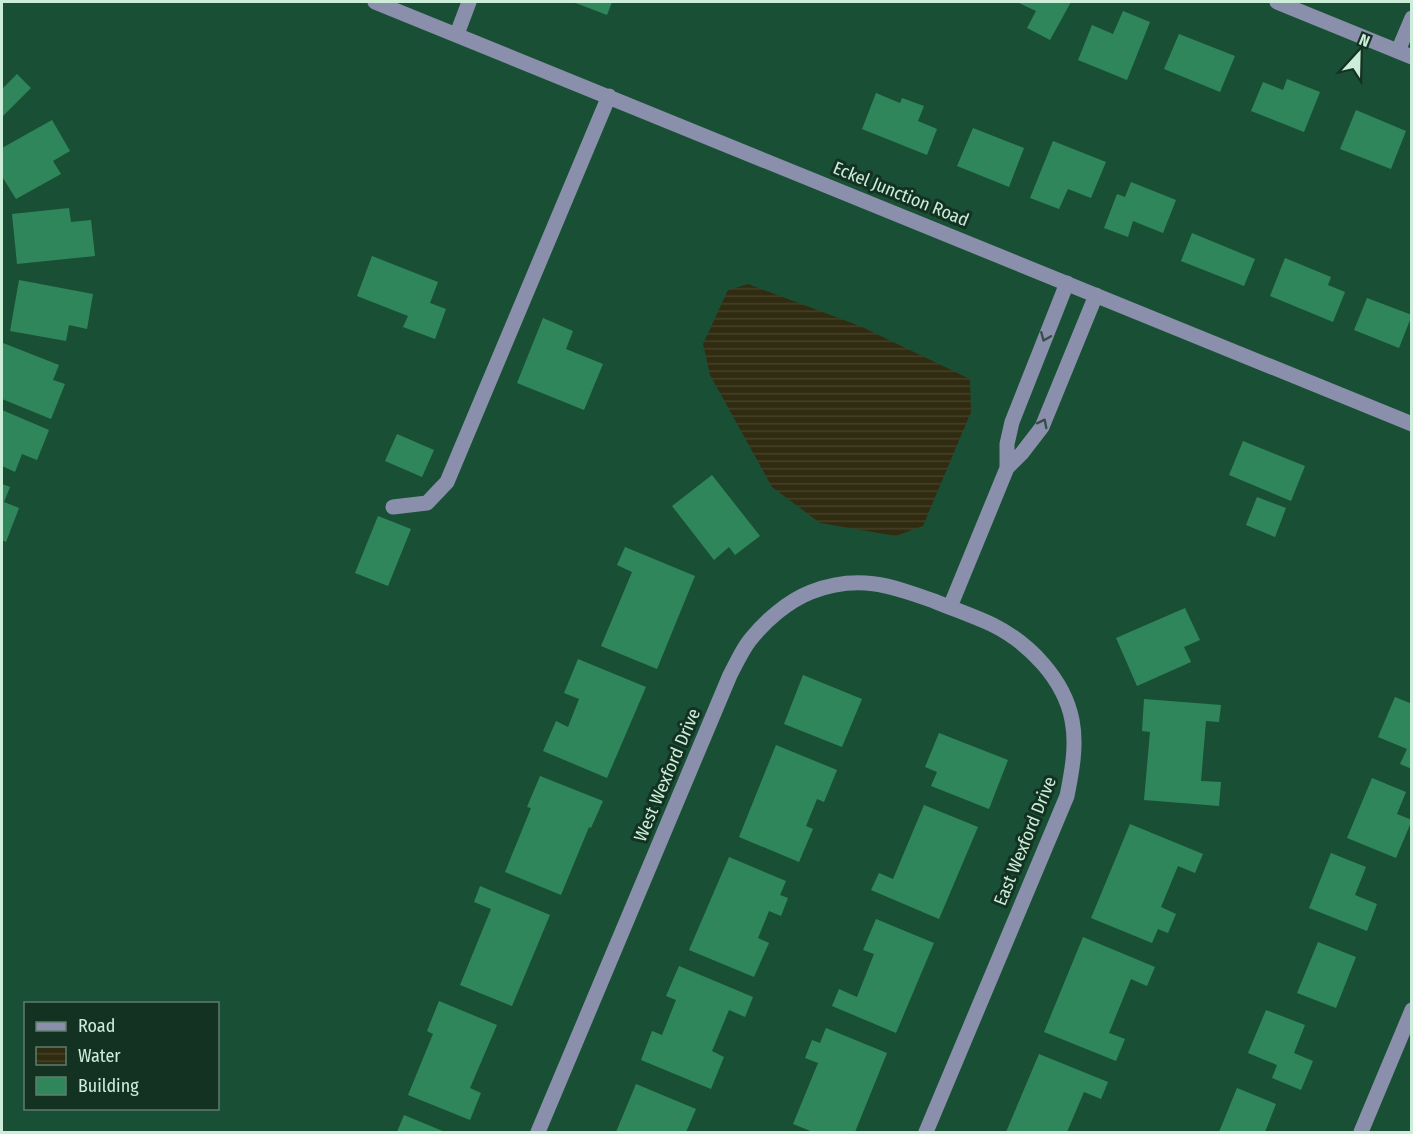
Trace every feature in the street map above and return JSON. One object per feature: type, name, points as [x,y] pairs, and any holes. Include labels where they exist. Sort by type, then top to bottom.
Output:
[{"type":"street","name":"Eckel Junction Road","points":[[375,2],[1412,424]]},
{"type":"street","points":[[457,34],[469,2]]},
{"type":"street","points":[[1277,2],[1405,54],[1412,18]]},
{"type":"street","points":[[393,507],[427,503],[447,482],[609,96]]},
{"type":"street","points":[[950,607],[1007,468],[1007,444],[1012,422],[1067,283]]},
{"type":"street","points":[[1007,468],[1042,427],[1096,295]]},
{"type":"street","name":"West Wexford Drive","points":[[538,1132],[725,686],[749,641],[789,604],[810,592],[851,582],[871,582],[950,607]]},
{"type":"street","name":"East Wexford Drive","points":[[926,1132],[1066,796],[1073,770],[1072,719],[1063,693],[1048,668],[1013,637],[993,625],[950,607]]},
{"type":"street","points":[[1361,1132],[1412,1010]]},
{"type":"water","points":[[748,284],[860,326],[970,379],[971,412],[923,526],[896,536],[820,523],[772,487],[710,375],[703,344],[728,290]]},
{"type":"building","points":[[573,2],[612,2],[607,15]]},
{"type":"building","points":[[1017,2],[1071,2],[1050,40],[1027,28],[1036,11]]},
{"type":"building","points":[[1123,11],[1150,22],[1127,80],[1078,60],[1092,25],[1113,34]]},
{"type":"building","points":[[1179,34],[1235,56],[1220,92],[1164,69]]},
{"type":"building","points":[[17,74],[31,88],[2,117],[2,87]]},
{"type":"building","points":[[1287,79],[1320,92],[1304,132],[1251,111],[1263,82],[1283,90]]},
{"type":"building","points":[[876,93],[900,103],[902,98],[924,106],[918,121],[937,129],[927,155],[862,129]]},
{"type":"building","points":[[1356,110],[1406,131],[1391,169],[1340,149]]},
{"type":"building","points":[[52,120],[70,151],[53,161],[61,174],[16,199],[2,179],[2,148]]},
{"type":"building","points":[[973,128],[1024,148],[1009,187],[957,166]]},
{"type":"building","points":[[1053,141],[1106,162],[1091,198],[1068,189],[1059,209],[1030,198]]},
{"type":"building","points":[[1131,182],[1176,200],[1163,233],[1133,221],[1128,237],[1104,228],[1117,194],[1125,197]]},
{"type":"building","points":[[69,208],[71,222],[91,220],[95,256],[17,264],[12,214]]},
{"type":"building","points":[[1192,233],[1255,259],[1244,286],[1181,261]]},
{"type":"building","points":[[372,256],[438,282],[430,303],[446,309],[435,339],[403,327],[408,316],[357,296]]},
{"type":"building","points":[[1285,258],[1331,277],[1328,285],[1345,292],[1333,322],[1270,296]]},
{"type":"building","points":[[19,280],[93,294],[87,329],[69,325],[66,341],[10,331]]},
{"type":"building","points":[[1367,298],[1412,315],[1399,348],[1354,330]]},
{"type":"building","points":[[543,318],[573,331],[566,349],[603,364],[584,410],[517,383]]},
{"type":"building","points":[[3,343],[59,365],[53,380],[65,384],[51,419],[2,399]]},
{"type":"building","points":[[2,410],[49,430],[37,460],[22,454],[15,472],[2,466]]},
{"type":"building","points":[[397,434],[434,450],[422,477],[385,461]]},
{"type":"building","points":[[1243,441],[1305,466],[1291,501],[1229,475]]},
{"type":"building","points":[[712,475],[760,536],[735,555],[729,547],[714,560],[672,506]]},
{"type":"building","points":[[2,484],[10,487],[4,502],[19,508],[6,542],[2,540]]},
{"type":"building","points":[[1257,497],[1286,508],[1275,537],[1246,525]]},
{"type":"building","points":[[378,516],[411,529],[388,586],[355,573]]},
{"type":"building","points":[[625,547],[695,576],[657,669],[601,646],[632,572],[617,565]]},
{"type":"building","points":[[1185,608],[1200,640],[1184,647],[1191,662],[1137,686],[1116,638]]},
{"type":"building","points":[[578,659],[646,687],[607,778],[543,751],[556,721],[568,727],[579,699],[564,693]]},
{"type":"building","points":[[803,675],[862,699],[842,747],[784,724]]},
{"type":"building","points":[[1395,697],[1412,704],[1412,769],[1400,764],[1407,749],[1378,737]]},
{"type":"building","points":[[1144,699],[1221,705],[1219,722],[1206,721],[1201,781],[1221,782],[1219,806],[1144,800],[1150,732],[1142,731]]},
{"type":"building","points":[[939,733],[1008,760],[989,809],[931,786],[937,772],[925,767]]},
{"type":"building","points":[[776,745],[837,770],[824,802],[817,799],[806,826],[813,829],[799,862],[739,837]]},
{"type":"building","points":[[540,776],[603,801],[591,828],[589,827],[561,895],[505,872],[531,808],[527,807]]},
{"type":"building","points":[[1372,778],[1406,792],[1397,814],[1412,820],[1396,858],[1347,838]]},
{"type":"building","points":[[924,805],[978,827],[939,919],[871,890],[879,873],[893,879]]},
{"type":"building","points":[[1130,824],[1203,854],[1195,873],[1178,866],[1161,907],[1176,914],[1168,933],[1158,929],[1152,943],[1091,918]]},
{"type":"building","points":[[1331,853],[1366,867],[1355,895],[1377,904],[1367,931],[1309,908]]},
{"type":"building","points":[[729,857],[786,881],[780,895],[788,898],[781,916],[769,911],[758,938],[769,943],[754,977],[689,950]]},
{"type":"building","points":[[480,886],[550,915],[512,1006],[460,985],[491,909],[474,902]]},
{"type":"building","points":[[876,919],[934,943],[896,1033],[832,1006],[839,989],[857,997],[874,954],[863,950]]},
{"type":"building","points":[[1083,937],[1155,967],[1147,986],[1131,979],[1109,1033],[1125,1039],[1116,1061],[1044,1032]]},
{"type":"building","points":[[1318,942],[1356,957],[1336,1008],[1297,993]]},
{"type":"building","points":[[679,966],[753,997],[745,1017],[729,1010],[712,1051],[724,1057],[711,1089],[641,1060],[652,1031],[662,1035],[676,1000],[666,996]]},
{"type":"building","points":[[439,1001],[497,1025],[470,1088],[481,1093],[470,1120],[408,1095],[433,1034],[427,1031]]},
{"type":"building","points":[[1266,1010],[1305,1025],[1294,1053],[1313,1061],[1301,1090],[1272,1078],[1277,1065],[1248,1053]]},
{"type":"building","points":[[826,1028],[887,1053],[855,1132],[813,1132],[793,1124],[818,1063],[805,1058],[812,1040],[820,1043]]},
{"type":"building","points":[[1039,1054],[1108,1082],[1101,1099],[1084,1092],[1067,1132],[1006,1132]]},
{"type":"building","points":[[636,1084],[696,1109],[686,1132],[616,1132]]},
{"type":"building","points":[[1237,1088],[1276,1104],[1265,1132],[1219,1132]]},
{"type":"building","points":[[404,1115],[445,1132],[397,1132]]}]
